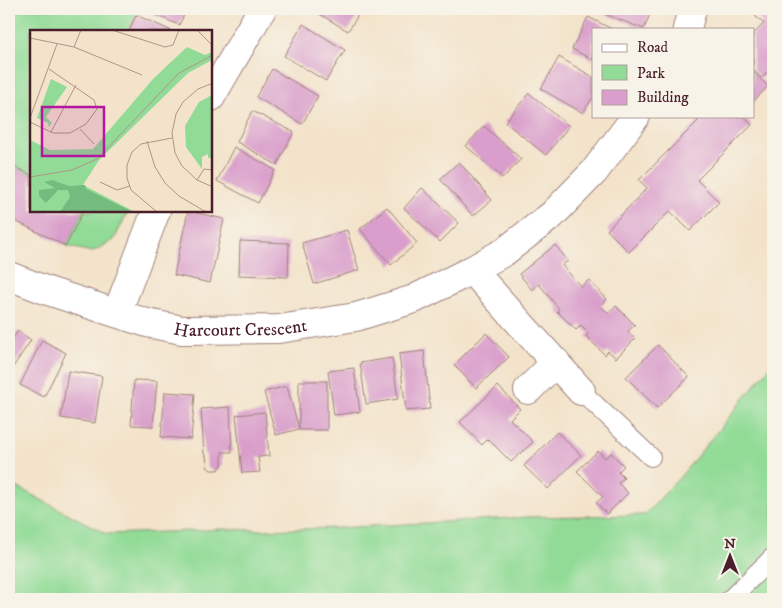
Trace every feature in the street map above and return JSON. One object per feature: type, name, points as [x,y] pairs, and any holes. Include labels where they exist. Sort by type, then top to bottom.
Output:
[{"type":"street","points":[[212,96],[262,9]]},
{"type":"street","points":[[688,28],[692,9]]},
{"type":"street","name":"Harcourt Crescent","points":[[9,276],[48,291],[146,323],[182,330],[279,329],[356,317],[414,299],[504,252],[552,215],[594,172],[634,118]]},
{"type":"street","points":[[117,313],[156,212]]},
{"type":"street","points":[[472,270],[581,391]]},
{"type":"street","points":[[528,390],[556,362]]},
{"type":"lane","points":[[581,391],[651,457]]},
{"type":"lane","points":[[730,599],[773,557]]},
{"type":"green space","points":[[12,9],[147,9],[136,15],[129,30],[30,30],[30,174],[9,164],[9,19]]},
{"type":"green space","points":[[83,212],[128,212],[114,240],[92,252],[66,246]]},
{"type":"green space","points":[[773,363],[773,599],[9,599],[9,483],[107,534],[220,529],[337,528],[528,517],[645,515],[681,476]]},
{"type":"building","points":[[147,9],[187,9],[179,25],[146,11]]},
{"type":"building","points":[[311,9],[362,9],[348,31]]},
{"type":"building","points":[[600,9],[652,9],[644,28],[599,12]]},
{"type":"building","points":[[761,9],[773,9],[773,65],[762,78],[754,71],[754,34],[764,23],[755,16]]},
{"type":"building","points":[[136,15],[170,30],[129,30]]},
{"type":"building","points":[[588,17],[610,28],[592,28],[592,59],[572,49]]},
{"type":"building","points":[[303,24],[345,50],[326,81],[284,56]]},
{"type":"building","points":[[559,57],[592,76],[592,99],[583,113],[541,89]]},
{"type":"building","points":[[272,69],[318,96],[302,124],[256,97]]},
{"type":"building","points":[[754,73],[768,86],[754,101]]},
{"type":"building","points":[[529,93],[569,126],[546,155],[505,122]]},
{"type":"building","points":[[252,111],[294,132],[277,165],[237,142]]},
{"type":"building","points":[[695,118],[746,118],[752,125],[697,180],[719,202],[690,231],[670,211],[629,252],[607,230],[647,188],[639,180],[698,121]]},
{"type":"building","points":[[484,126],[521,159],[503,178],[466,146]]},
{"type":"building","points":[[234,147],[275,170],[258,203],[217,181]]},
{"type":"building","points":[[459,162],[492,200],[473,216],[440,179]]},
{"type":"building","points":[[9,164],[30,174],[30,212],[83,212],[66,246],[9,218]]},
{"type":"building","points":[[422,188],[459,223],[440,242],[404,208]]},
{"type":"building","points":[[387,207],[417,243],[391,265],[360,229]]},
{"type":"building","points":[[188,212],[224,219],[210,283],[174,275]]},
{"type":"building","points":[[347,230],[359,270],[314,284],[302,243]]},
{"type":"building","points":[[240,241],[289,243],[288,277],[239,275]]},
{"type":"building","points":[[555,245],[568,261],[562,265],[581,287],[589,280],[607,299],[601,306],[608,313],[616,306],[635,325],[628,331],[635,339],[616,358],[608,351],[605,355],[586,336],[589,333],[581,325],[576,330],[557,311],[559,309],[539,284],[532,290],[519,274]]},
{"type":"building","points":[[18,331],[31,340],[9,373],[9,344]]},
{"type":"building","points":[[486,333],[509,357],[476,388],[454,365]]},
{"type":"building","points":[[42,340],[66,353],[44,397],[20,385]]},
{"type":"building","points":[[658,345],[689,377],[657,408],[626,377]]},
{"type":"building","points":[[424,351],[430,409],[406,411],[399,354]]},
{"type":"building","points":[[392,358],[398,399],[366,404],[360,363]]},
{"type":"building","points":[[354,368],[360,412],[334,415],[328,371]]},
{"type":"building","points":[[68,371],[102,376],[95,423],[61,418]]},
{"type":"building","points":[[134,380],[157,381],[153,426],[131,425]]},
{"type":"building","points":[[299,381],[327,381],[327,430],[299,430]]},
{"type":"building","points":[[287,386],[299,429],[276,435],[264,392]]},
{"type":"building","points":[[498,386],[520,409],[510,419],[533,442],[511,462],[488,439],[482,445],[460,422]]},
{"type":"building","points":[[165,392],[195,394],[191,439],[161,437]]},
{"type":"building","points":[[230,407],[232,452],[222,452],[222,465],[218,470],[211,470],[207,467],[206,455],[204,454],[201,409]]},
{"type":"building","points":[[265,412],[269,456],[258,457],[260,472],[242,473],[236,415]]},
{"type":"building","points":[[557,432],[581,455],[548,489],[524,466]]},
{"type":"building","points":[[598,451],[605,458],[611,453],[624,466],[618,472],[624,478],[618,483],[628,493],[607,514],[596,503],[603,497],[577,471]]}]
